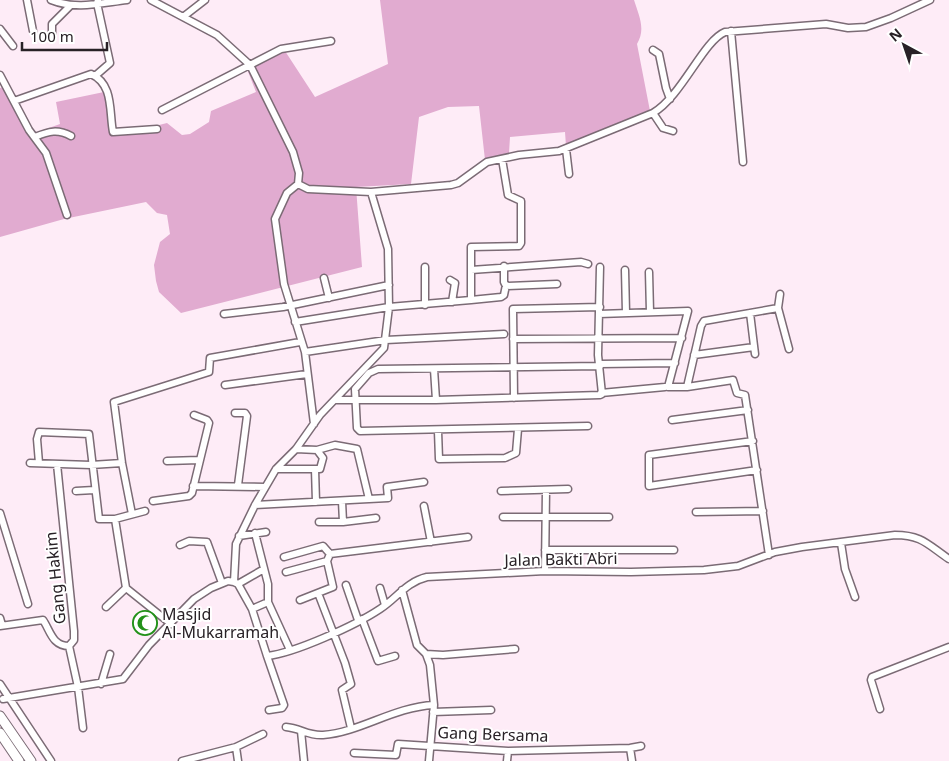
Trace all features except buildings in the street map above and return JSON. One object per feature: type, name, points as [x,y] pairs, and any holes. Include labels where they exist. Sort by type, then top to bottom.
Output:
[{"type":"highway","points":[[0,716],[31,761]]},
{"type":"highway","points":[[0,733],[19,761]]},
{"type":"street","points":[[26,0],[33,31]]},
{"type":"street","points":[[51,0],[70,6],[127,0]]},
{"type":"street","points":[[151,0],[217,35],[250,65],[293,152],[299,173],[298,184],[287,193],[276,219],[284,284],[300,342],[305,352],[314,424]]},
{"type":"street","points":[[183,17],[205,0]]},
{"type":"street","points":[[298,184],[308,189],[371,192],[458,183],[484,163],[566,149],[653,113],[670,99],[715,39],[722,33],[826,24],[848,28],[866,27],[930,0]]},
{"type":"street","points":[[14,101],[85,76],[95,76],[110,63],[98,2]]},
{"type":"street","points":[[52,38],[52,24],[70,6]]},
{"type":"street","points":[[0,29],[3,39],[13,46]]},
{"type":"street","points":[[731,31],[743,162]]},
{"type":"street","points":[[162,110],[281,49],[330,41]]},
{"type":"street","points":[[653,50],[659,54],[670,99]]},
{"type":"street","points":[[0,75],[2,84],[14,101],[29,130],[46,153],[67,215]]},
{"type":"street","points":[[95,76],[108,92],[113,132],[157,129]]},
{"type":"street","points":[[653,113],[662,128],[673,131]]},
{"type":"street","points":[[35,137],[55,131],[71,136]]},
{"type":"street","points":[[566,149],[569,174]]},
{"type":"street","points":[[471,300],[470,249],[474,245],[519,246],[521,243],[521,201],[508,195],[502,159]]},
{"type":"street","points":[[269,710],[282,708],[284,705],[252,609],[236,583],[235,551],[239,536],[276,469],[296,449],[314,424],[356,377],[382,353],[386,340],[389,306],[388,249],[371,192]]},
{"type":"street","points":[[471,270],[504,266],[581,262],[588,264]]},
{"type":"street","points":[[425,266],[425,305]]},
{"type":"street","points":[[295,322],[389,306],[425,305],[501,297],[504,295],[506,285],[504,266]]},
{"type":"street","points":[[600,267],[601,393]]},
{"type":"street","points":[[625,270],[626,313]]},
{"type":"street","points":[[649,272],[650,312]]},
{"type":"street","points":[[324,278],[329,298]]},
{"type":"street","points":[[450,280],[455,283],[452,302]]},
{"type":"street","points":[[506,285],[556,284]]},
{"type":"street","points":[[224,314],[290,305],[389,285]]},
{"type":"street","points":[[780,294],[778,308],[789,349]]},
{"type":"street","points":[[687,387],[704,321],[778,308]]},
{"type":"street","points":[[514,398],[513,309],[599,310],[626,313],[688,312],[668,387],[687,387],[733,380],[737,393],[745,395],[769,555]]},
{"type":"street","points":[[694,355],[755,350],[750,313]]},
{"type":"street","points":[[305,352],[386,340],[504,334]]},
{"type":"street","points":[[513,340],[682,338]]},
{"type":"street","points":[[132,514],[122,463],[114,404],[116,400],[208,372],[210,358],[300,342]]},
{"type":"street","points":[[588,426],[360,431],[357,428],[356,386],[374,370],[675,363]]},
{"type":"street","points":[[434,369],[436,400]]},
{"type":"street","points":[[225,384],[307,374]]},
{"type":"street","points":[[336,400],[355,402],[594,397],[601,393],[665,387]]},
{"type":"street","points":[[672,420],[748,410]]},
{"type":"street","points":[[235,413],[245,413],[247,416],[238,485]]},
{"type":"street","points":[[153,501],[189,496],[192,493],[208,422],[194,415]]},
{"type":"street","points":[[438,430],[439,459],[505,458],[516,453],[518,429]]},
{"type":"street","points":[[39,463],[37,435],[42,431],[89,434],[91,465],[99,519],[115,519],[145,511]]},
{"type":"street","points":[[753,441],[649,456],[649,486],[757,470]]},
{"type":"street","points":[[296,449],[317,450],[335,445],[357,449],[369,499]]},
{"type":"street","points":[[276,469],[315,469],[322,467],[322,455],[317,450]]},
{"type":"street","points":[[167,462],[199,460]]},
{"type":"street","points":[[30,463],[91,465],[122,463]]},
{"type":"street","name":"Gang Hakim","points":[[56,464],[74,631],[74,640],[69,646],[78,687],[83,728]]},
{"type":"street","points":[[315,469],[316,502]]},
{"type":"street","points":[[255,505],[388,498],[387,487],[424,482]]},
{"type":"street","points":[[193,486],[238,485],[265,487]]},
{"type":"street","points":[[502,491],[568,489]]},
{"type":"street","points":[[76,491],[94,490]]},
{"type":"street","points":[[545,571],[546,490]]},
{"type":"street","points":[[342,500],[343,522]]},
{"type":"street","points":[[424,506],[431,542]]},
{"type":"street","points":[[0,512],[28,604]]},
{"type":"street","points":[[696,512],[763,512]]},
{"type":"street","points":[[503,517],[609,518]]},
{"type":"street","points":[[318,522],[343,522],[376,518]]},
{"type":"street","points":[[115,519],[126,588],[171,624]]},
{"type":"street","points":[[239,536],[266,532]]},
{"type":"street","points":[[256,534],[270,596],[268,602],[290,650]]},
{"type":"street","name":"Jalan Bakti Abri","points":[[267,656],[290,650],[360,620],[385,605],[417,579],[427,577],[545,571],[630,572],[704,570],[738,566],[769,555],[802,547],[908,535],[923,540],[949,558]]},
{"type":"street","points":[[330,554],[468,537]]},
{"type":"street","points":[[180,545],[189,541],[207,542],[222,583]]},
{"type":"street","points":[[841,543],[845,569],[854,597]]},
{"type":"street","points":[[284,557],[323,546],[330,554]]},
{"type":"street","points":[[545,550],[674,550]]},
{"type":"street","points":[[300,600],[318,594],[333,586],[327,561],[330,554]]},
{"type":"street","points":[[286,572],[327,561]]},
{"type":"street","points":[[6,698],[101,684],[128,676],[149,644],[198,596],[222,583],[236,583],[264,569]]},
{"type":"street","points":[[346,585],[378,661],[395,656]]},
{"type":"street","points":[[106,607],[126,588]]},
{"type":"street","points":[[380,588],[385,605]]},
{"type":"street","points":[[402,590],[417,645],[426,654],[430,665],[434,705],[429,761]]},
{"type":"street","points":[[318,594],[332,633],[346,663],[351,684],[342,690],[351,728]]},
{"type":"street","points":[[252,609],[268,602]]},
{"type":"street","points":[[0,618],[1,626],[43,620],[48,633],[56,642],[69,646]]},
{"type":"street","points":[[880,709],[871,680],[872,677],[949,647]]},
{"type":"street","points":[[426,654],[443,655],[515,649]]},
{"type":"street","points":[[101,684],[110,654]]},
{"type":"street","points":[[0,684],[6,698],[51,761]]},
{"type":"street","points":[[286,727],[297,727],[301,731],[322,735],[351,728],[401,710],[434,705]]},
{"type":"street","points":[[433,712],[491,710]]},
{"type":"street","points":[[301,731],[304,761]]},
{"type":"street","points":[[182,761],[236,747],[263,734]]},
{"type":"street","name":"Gang Bersama","points":[[354,753],[396,755],[398,744],[508,752],[630,748],[641,746]]},
{"type":"street","points":[[236,747],[238,761]]},
{"type":"street","points":[[630,748],[632,761]]},
{"type":"street","points":[[507,761],[508,752]]},
{"type":"shaded area","points":[[380,0],[634,0],[641,22],[641,33],[637,44],[650,111],[566,146],[565,132],[510,137],[509,153],[485,160],[479,106],[448,107],[419,117],[411,184],[356,187],[362,267],[181,313],[159,292],[156,281],[154,265],[160,242],[170,234],[167,215],[157,213],[146,202],[64,219],[0,237],[0,88],[4,87],[32,134],[60,124],[56,102],[104,92],[111,135],[159,130],[159,125],[167,123],[182,135],[190,134],[209,122],[211,111],[256,92],[247,69],[285,51],[315,97],[388,64]]},
{"type":"place","name":"Masjid Al-Mukarramah","points":[[145,623]]}]
